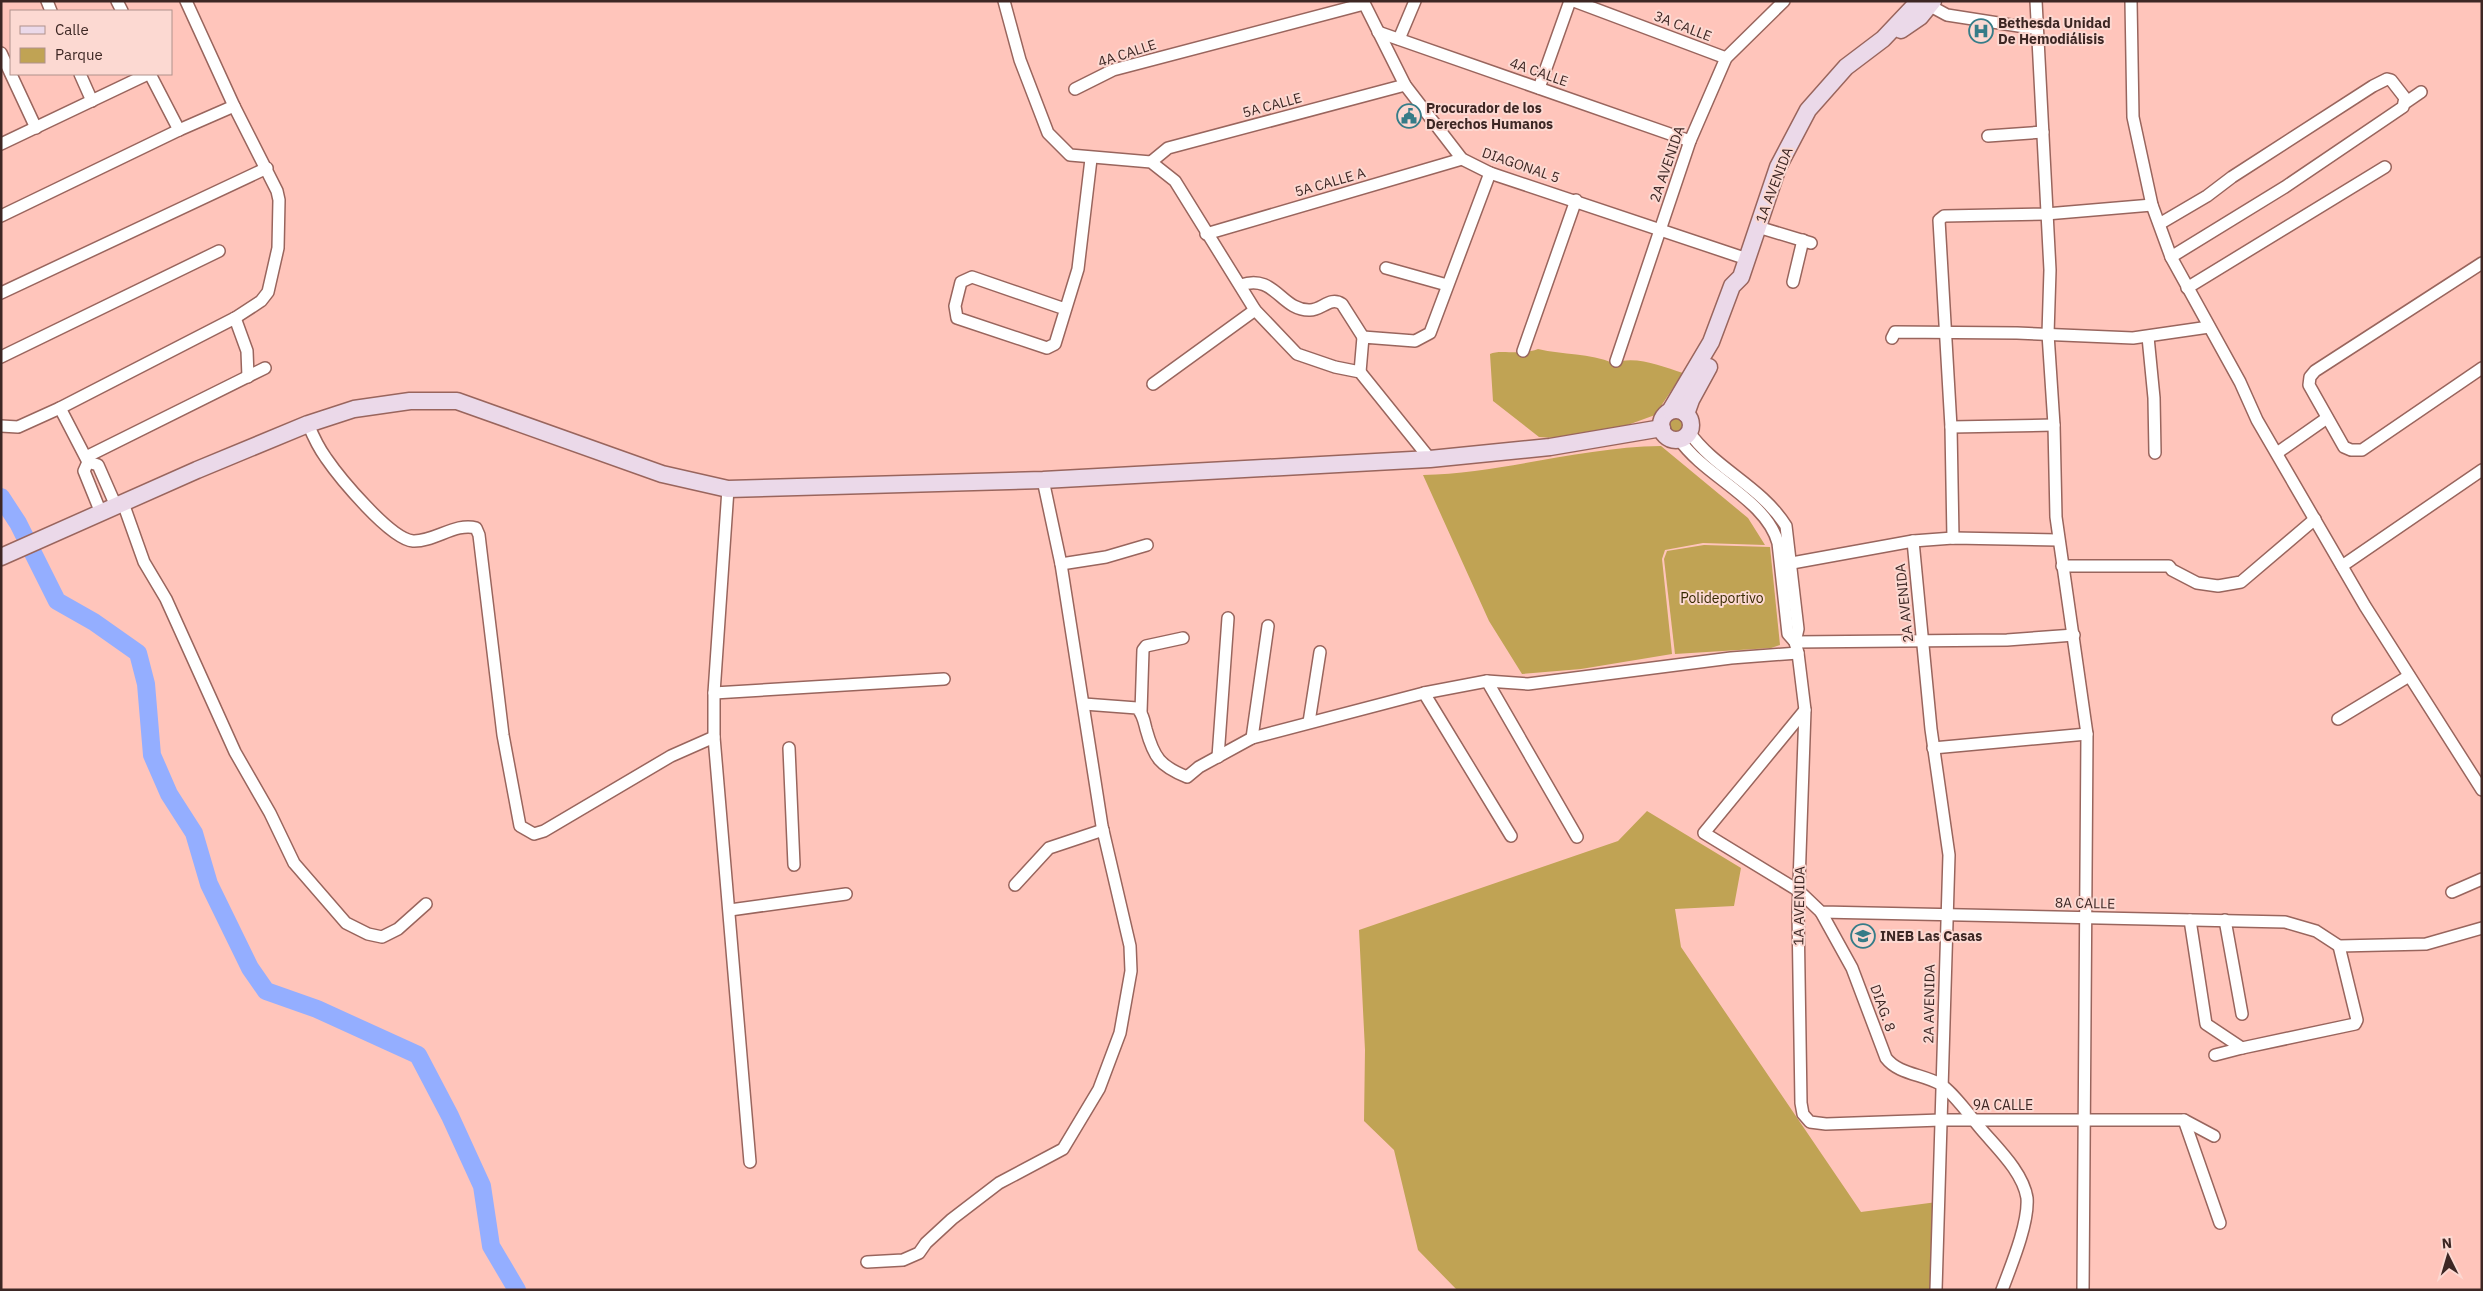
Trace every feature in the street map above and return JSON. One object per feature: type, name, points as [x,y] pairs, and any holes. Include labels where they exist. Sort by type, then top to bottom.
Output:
[{"type":"main road","name":"1A AVENIDA","points":[[1678,413],[1711,342],[1732,286],[1741,277],[1778,167],[1808,110],[1846,67],[1883,39],[1898,32],[1926,3]]},
{"type":"main road","points":[[3,556],[197,470],[308,424],[363,408],[410,401],[457,401],[662,474],[728,489],[1042,480],[1430,459],[1550,447],[1662,428]]},
{"type":"main road","points":[[1678,413],[1691,422],[1684,436],[1668,437],[1662,428],[1663,418],[1678,413]]},
{"type":"street","points":[[1,426],[18,427],[60,408],[235,318],[261,301],[268,292],[278,248],[279,200],[277,191],[234,106],[186,1]]},
{"type":"street","points":[[1004,1],[1020,60],[1048,133],[1070,156],[1151,162],[1175,181],[1206,234],[1255,310],[1297,354],[1335,367],[1360,372],[1430,459]]},
{"type":"street","points":[[1399,39],[1415,1]]},
{"type":"street","points":[[1539,88],[1572,1]]},
{"type":"street","name":"3A CALLE","points":[[1572,1],[1726,58]]},
{"type":"street","name":"2A AVENIDA","points":[[1616,361],[1690,141],[1726,58],[1784,1]]},
{"type":"street","points":[[2036,1],[2050,270],[2048,334],[2054,425],[2058,540],[2074,635],[2087,734],[2082,1120],[2082,1290]]},
{"type":"street","points":[[2131,1],[2133,117],[2152,205],[2161,223],[2171,257],[2276,453],[2409,676],[2482,790]]},
{"type":"street","name":"4A CALLE","points":[[1075,89],[1113,70],[1364,3]]},
{"type":"street","name":"DIAGONAL 5","points":[[1364,3],[1405,85],[1462,159],[1490,172],[1747,258]]},
{"type":"street","points":[[1926,3],[1947,15],[2037,29]]},
{"type":"street","name":"4A CALLE","points":[[1378,32],[1690,141]]},
{"type":"street","points":[[1,53],[10,72]]},
{"type":"street","points":[[11,75],[36,128]]},
{"type":"street","points":[[80,75],[92,100]]},
{"type":"street","points":[[1,144],[147,75]]},
{"type":"street","points":[[150,75],[179,130]]},
{"type":"street","points":[[2161,223],[2207,196],[2232,177],[2373,86],[2387,79],[2391,80],[2405,98],[2405,103]]},
{"type":"street","name":"5A CALLE","points":[[1151,162],[1168,148],[1405,85]]},
{"type":"street","points":[[2171,257],[2285,187],[2422,92]]},
{"type":"street","points":[[1,216],[179,130],[234,106]]},
{"type":"street","points":[[1988,136],[2042,132]]},
{"type":"street","points":[[1065,310],[972,277],[961,282],[955,312],[957,318],[1047,348],[1055,344],[1078,270],[1091,159]]},
{"type":"street","name":"5A CALLE A","points":[[1206,234],[1462,159]]},
{"type":"street","points":[[2187,288],[2385,167]]},
{"type":"street","points":[[1,293],[267,168]]},
{"type":"street","points":[[1363,337],[1415,341],[1423,339],[1430,333],[1490,172]]},
{"type":"street","points":[[1523,351],[1576,200]]},
{"type":"street","points":[[1953,538],[1951,427],[1939,220],[1944,216],[2046,214],[2152,205]]},
{"type":"street","points":[[1758,228],[1807,242],[1793,282]]},
{"type":"street","points":[[1,357],[219,250]]},
{"type":"street","points":[[2482,263],[2315,371],[2310,377],[2309,385],[2344,447],[2351,450],[2362,450],[2482,368]]},
{"type":"street","points":[[1386,268],[1447,285]]},
{"type":"street","points":[[1240,285],[1257,281],[1269,286],[1297,307],[1310,310],[1332,301],[1338,301],[1342,304],[1363,337],[1360,372]]},
{"type":"street","points":[[1153,384],[1255,310]]},
{"type":"street","points":[[235,318],[246,351],[248,377]]},
{"type":"street","points":[[1892,338],[1895,332],[1946,331],[2148,337],[2209,327]]},
{"type":"street","points":[[2148,337],[2154,398],[2155,453]]},
{"type":"street","points":[[114,507],[84,471],[87,460],[265,368]]},
{"type":"street","points":[[60,408],[87,460],[98,465],[114,507],[166,600],[234,752],[266,806],[294,863],[346,923],[368,934],[382,937],[398,929],[426,904]]},
{"type":"street","points":[[2276,453],[2327,418]]},
{"type":"street","points":[[308,424],[316,442],[332,467],[395,534],[414,541],[469,526],[476,528],[480,535],[503,735],[520,826],[534,834],[544,831],[671,756],[714,737]]},
{"type":"street","points":[[1951,427],[2054,425]]},
{"type":"street","name":"1A AVENIDA","points":[[1684,436],[1689,454],[1759,511],[1775,530],[1786,563],[1798,629],[1796,647],[1805,710],[1799,891],[1801,1103]]},
{"type":"street","points":[[2342,566],[2482,470]]},
{"type":"street","points":[[867,1262],[903,1260],[919,1253],[926,1243],[952,1219],[999,1183],[1063,1149],[1099,1089],[1120,1033],[1131,971],[1130,946],[1104,830],[1060,564],[1042,480]]},
{"type":"street","points":[[728,489],[714,693],[714,737],[750,1162]]},
{"type":"street","points":[[2062,566],[2169,566],[2172,570],[2197,583],[2218,586],[2240,582],[2315,519]]},
{"type":"street","points":[[1786,563],[1913,541],[1953,538],[2058,540]]},
{"type":"street","name":"2A AVENIDA","points":[[1913,541],[1933,748],[1949,855],[1936,1290]]},
{"type":"street","points":[[1060,564],[1106,557],[1147,546]]},
{"type":"street","points":[[1218,757],[1228,618]]},
{"type":"street","points":[[1252,738],[1268,626]]},
{"type":"street","points":[[1183,638],[1146,646],[1143,650],[1141,712],[1153,752],[1165,767],[1187,777],[1252,738],[1424,693],[1487,681],[1528,684],[1731,658],[1796,647],[1923,640],[2007,640],[2074,635]]},
{"type":"street","points":[[1310,722],[1320,652]]},
{"type":"street","points":[[2338,719],[2409,676]]},
{"type":"street","points":[[714,693],[944,679]]},
{"type":"street","points":[[1487,681],[1577,837]]},
{"type":"street","points":[[1424,693],[1511,836]]},
{"type":"street","points":[[1084,704],[1129,706],[1141,712]]},
{"type":"street","points":[[1805,710],[1704,833],[1799,891],[1821,912]]},
{"type":"street","points":[[1933,748],[2087,734]]},
{"type":"street","points":[[789,748],[794,864]]},
{"type":"street","points":[[1016,884],[1049,848],[1104,830]]},
{"type":"street","points":[[2452,892],[2482,879]]},
{"type":"street","points":[[730,910],[846,894]]},
{"type":"street","name":"8A CALLE","points":[[1821,912],[2285,922],[2316,930],[2339,946]]},
{"type":"street","name":"DIAG. 8","points":[[1821,912],[1852,968],[1886,1058],[1892,1067],[1924,1076],[1942,1085]]},
{"type":"street","points":[[2190,920],[2205,1022],[2242,1048]]},
{"type":"street","points":[[2225,920],[2242,1014]]},
{"type":"street","points":[[2216,1055],[2355,1024],[2357,1020],[2339,946],[2426,944],[2482,928]]},
{"type":"street","points":[[1942,1085],[2009,1162],[2021,1182],[2026,1197],[2026,1215],[2002,1290]]},
{"type":"street","name":"9A CALLE","points":[[1801,1103],[1803,1114],[1810,1122],[1826,1124],[1941,1120],[2184,1120],[2214,1136]]},
{"type":"street","points":[[2184,1120],[2220,1223]]},
{"type":"green space","points":[[1538,349],[1595,357],[1613,363],[1631,360],[1639,361],[1683,373],[1655,415],[1614,430],[1554,438],[1539,437],[1493,401],[1490,354],[1524,352]]},
{"type":"green space","points":[[1676,417],[1682,419],[1684,425],[1682,431],[1676,433],[1670,431],[1668,425],[1670,419]]},
{"type":"green space","points":[[1661,446],[1748,518],[1765,545],[1703,543],[1665,550],[1662,559],[1672,654],[1581,669],[1522,674],[1489,621],[1423,475],[1483,470],[1631,447]]},
{"type":"green space","name":"Polideportivo","points":[[1704,545],[1770,547],[1780,645],[1771,648],[1675,654],[1664,559],[1667,551]]},
{"type":"green space","points":[[1647,811],[1741,868],[1734,906],[1675,909],[1681,947],[1861,1212],[1937,1202],[1935,1290],[1457,1290],[1418,1250],[1394,1150],[1364,1121],[1365,1050],[1359,930],[1618,841]]},
{"type":"waterway","points":[[1,497],[18,523],[57,601],[94,622],[138,653],[146,684],[152,755],[169,794],[194,833],[209,884],[250,968],[266,991],[317,1009],[418,1055],[450,1116],[482,1186],[491,1246],[517,1290]]},
{"type":"place","name":"Bethesda Unidad De Hemodiálisis","points":[[1981,31]]},
{"type":"place","name":"Procurador de los Derechos Humanos","points":[[1409,116]]},
{"type":"place","name":"INEB Las Casas","points":[[1863,936]]}]
